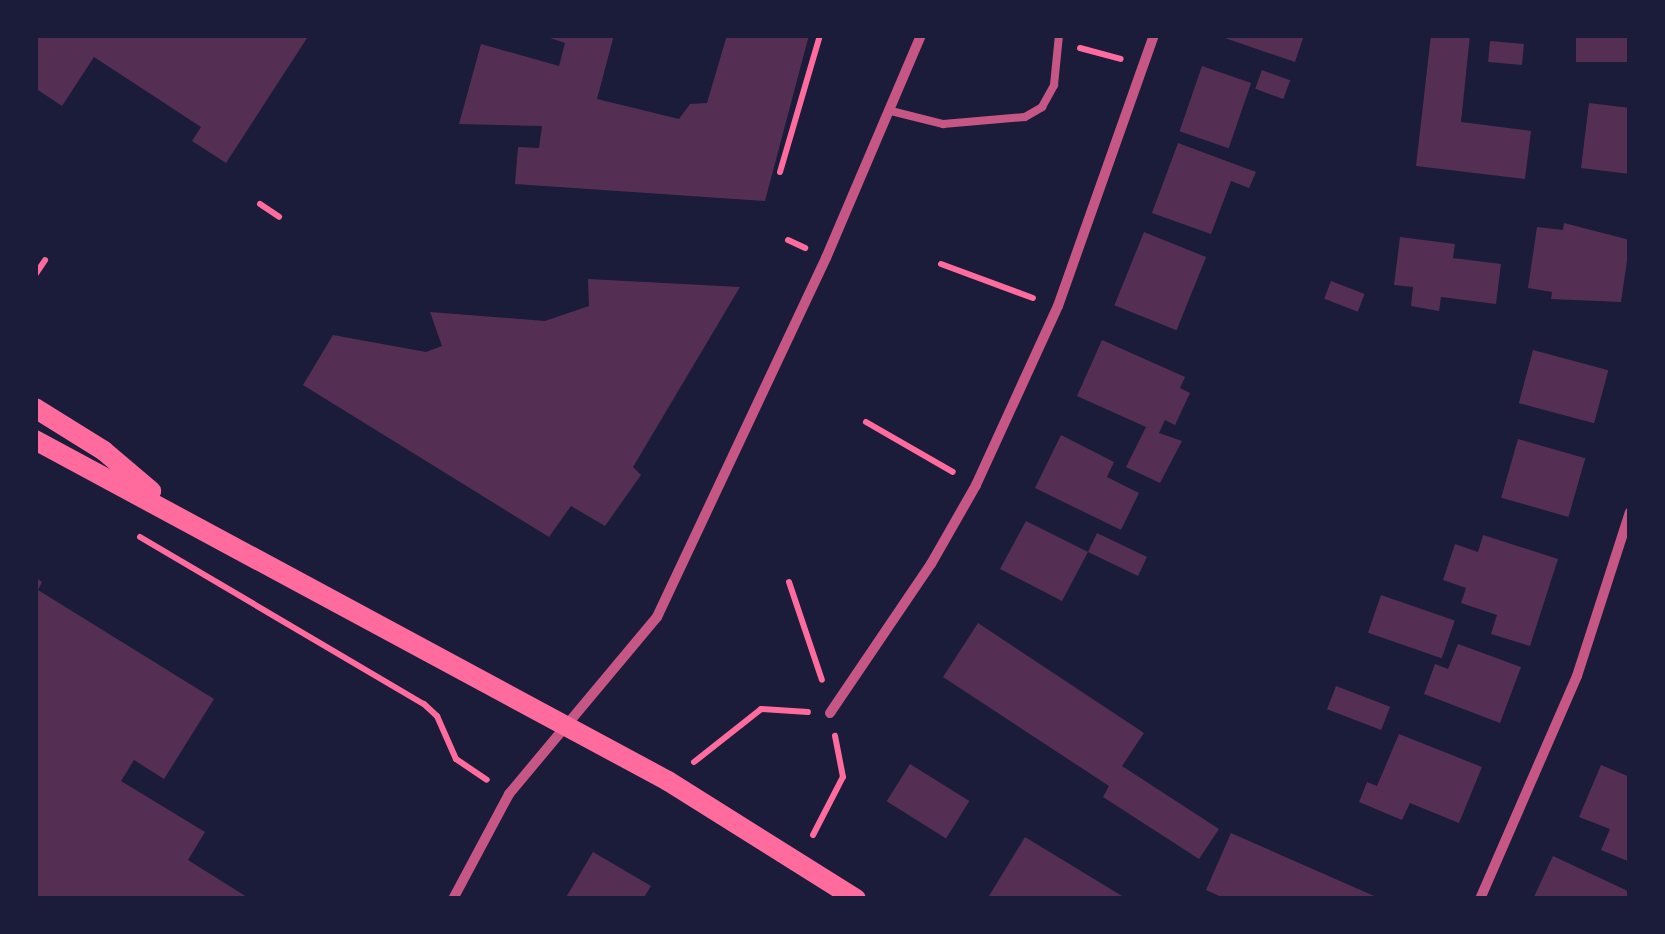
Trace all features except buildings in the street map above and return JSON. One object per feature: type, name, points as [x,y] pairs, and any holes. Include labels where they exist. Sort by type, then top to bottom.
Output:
[{"type":"main road","points":[[35,408],[104,451],[171,508]]},
{"type":"main road","points":[[35,440],[171,508],[668,781],[856,899]]},
{"type":"street","points":[[453,899],[509,794],[658,618],[891,112],[921,35]]},
{"type":"street","points":[[830,714],[931,564],[976,484],[1058,306],[1154,35]]},
{"type":"street","points":[[1480,899],[1577,676],[1630,512]]},
{"type":"lane","points":[[891,112],[943,124],[1025,117],[1042,107],[1054,85],[1059,39]]},
{"type":"path","points":[[780,172],[820,35]]},
{"type":"path","points":[[1059,39],[1145,65]]},
{"type":"path","points":[[260,204],[279,218]]},
{"type":"path","points":[[35,275],[45,260]]},
{"type":"path","points":[[941,264],[1058,306]]},
{"type":"path","points":[[866,422],[976,484]]},
{"type":"path","points":[[134,533],[424,704],[437,716],[456,760],[509,794]]},
{"type":"path","points":[[789,582],[809,626],[843,777],[799,862]]},
{"type":"path","points":[[668,781],[761,709],[830,714]]}]
